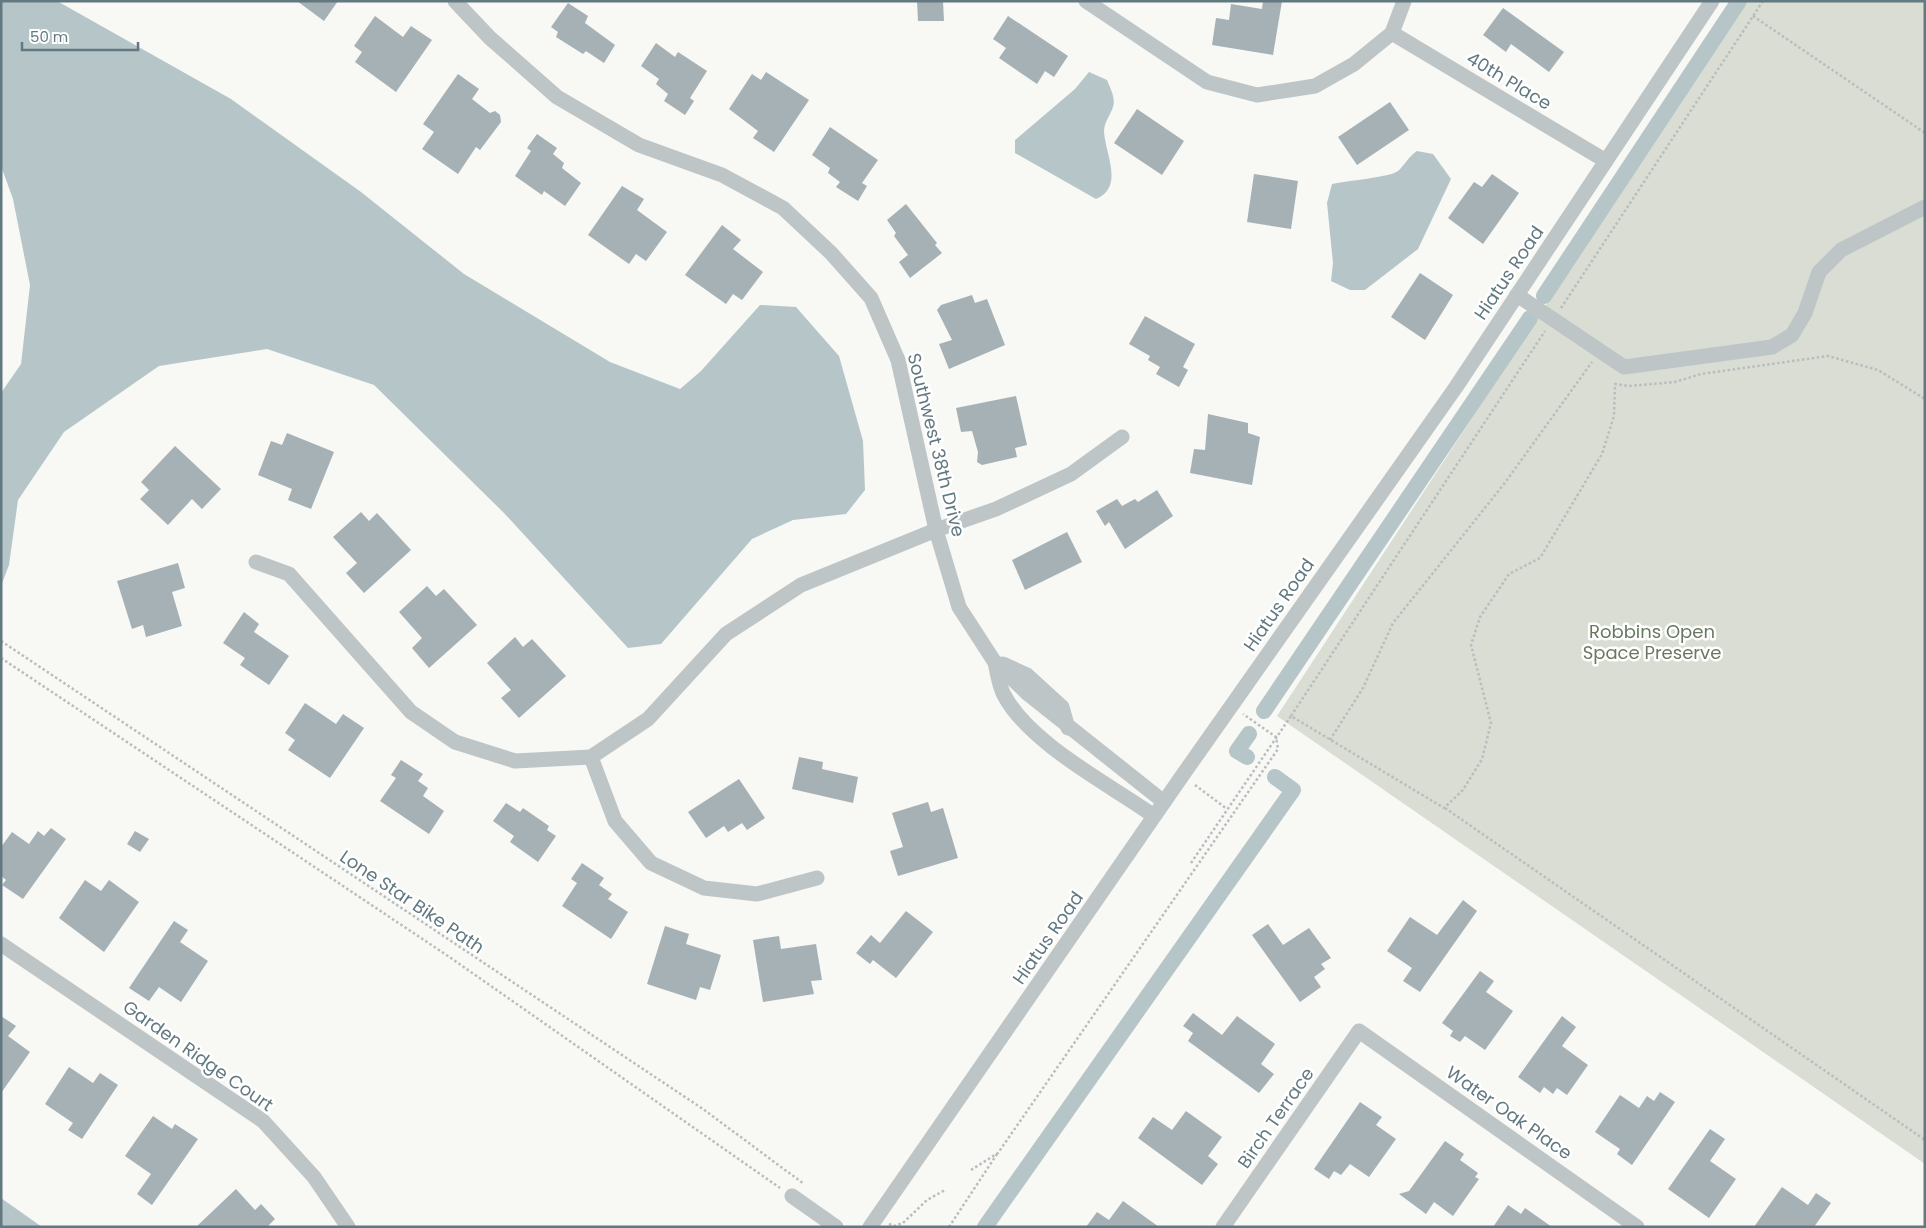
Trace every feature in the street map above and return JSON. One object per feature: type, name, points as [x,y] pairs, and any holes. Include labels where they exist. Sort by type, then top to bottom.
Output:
[{"type":"street","name":"Southwest 38th Drive","points":[[455,1],[490,38],[556,97],[639,145],[722,174],[783,208],[831,253],[871,298],[898,360],[936,530],[959,606],[994,661],[1028,694],[1068,728],[1164,802]]},
{"type":"street","points":[[1086,1],[1207,82],[1257,95],[1315,86],[1354,64],[1392,33],[1404,1]]},
{"type":"street","name":"Hiatus Road","points":[[870,1227],[1154,816],[1450,395],[1712,1]]},
{"type":"street","name":"40th Place","points":[[1392,33],[1606,161]]},
{"type":"street","points":[[1517,295],[1624,367],[1772,347],[1792,335],[1806,313],[1820,272],[1841,250],[1925,207]]},
{"type":"street","points":[[256,562],[289,574],[411,712],[456,742],[515,761],[591,757],[648,719],[726,634],[801,585],[936,530],[996,509],[1071,474],[1122,437]]},
{"type":"street","name":"Southwest 38th Drive","points":[[994,661],[1003,694],[1023,722],[1060,752],[1154,816]]},
{"type":"street","points":[[591,757],[615,821],[650,863],[704,888],[757,894],[817,878]]},
{"type":"street","name":"Garden Ridge Court","points":[[1,944],[263,1121],[314,1177],[348,1227]]},
{"type":"street","name":"Birch Terrace","points":[[1223,1227],[1359,1031]]},
{"type":"street","name":"Water Oak Place","points":[[1359,1031],[1637,1227]]},
{"type":"street","points":[[792,1196],[836,1227]]},
{"type":"path","points":[[1191,862],[1291,716],[1763,1]]},
{"type":"path","points":[[1753,16],[1925,133]]},
{"type":"path","points":[[1330,740],[1363,688],[1393,623],[1504,484],[1600,350]]},
{"type":"path","points":[[1444,808],[1463,790],[1482,759],[1491,723],[1471,645],[1480,617],[1509,574],[1540,558],[1602,454],[1614,416],[1615,384],[1629,386],[1675,382],[1701,374],[1828,356],[1878,370],[1925,399]]},
{"type":"path","name":"Lone Star Bike Path","points":[[1,641],[703,1109],[807,1186]]},
{"type":"path","points":[[1,658],[448,956],[792,1196]]},
{"type":"path","points":[[949,1227],[998,1153],[1278,749],[1276,737],[1232,706]]},
{"type":"path","points":[[1291,716],[1444,808],[1925,1140]]},
{"type":"path","points":[[1194,784],[1227,809]]},
{"type":"path","points":[[971,1170],[998,1153]]},
{"type":"path","points":[[886,1222],[899,1226],[927,1200],[945,1190]]},
{"type":"green space","name":"Robbins Open Space Preserve","points":[[1745,1],[1925,1],[1925,1164],[1277,716]]},
{"type":"shaded area","points":[[1,1],[57,1],[231,99],[361,192],[464,274],[610,362],[680,389],[701,371],[760,305],[796,307],[839,356],[863,441],[865,490],[846,514],[793,520],[752,539],[661,644],[628,648],[504,513],[374,385],[267,349],[159,366],[64,432],[18,500],[9,565],[1,586],[1,393],[21,364],[30,285],[13,199],[1,166]]},
{"type":"shaded area","points":[[1089,72],[1107,80],[1114,100],[1104,128],[1111,179],[1109,187],[1104,194],[1096,199],[1015,153],[1015,140],[1075,89]]},
{"type":"shaded area","points":[[1417,151],[1433,154],[1451,179],[1418,249],[1365,290],[1350,290],[1331,281],[1333,263],[1327,203],[1332,184],[1394,173]]},
{"type":"shaded area","points":[[1,1198],[42,1227],[1,1227]]},
{"type":"building","points":[[297,1],[338,1],[324,21]]},
{"type":"building","points":[[917,1],[943,1],[944,21],[918,21]]},
{"type":"building","points":[[1263,1],[1282,1],[1273,55],[1212,45],[1216,18],[1229,20],[1231,4],[1262,9]]},
{"type":"building","points":[[568,3],[588,16],[585,23],[615,45],[604,63],[586,51],[583,54],[556,37],[558,32],[551,27]]},
{"type":"building","points":[[1503,8],[1564,52],[1549,72],[1511,44],[1506,52],[1483,35]]},
{"type":"building","points":[[375,16],[403,37],[411,26],[432,40],[396,92],[355,62],[362,52],[354,46]]},
{"type":"building","points":[[1008,16],[1068,56],[1054,77],[1045,71],[1037,84],[999,58],[1006,48],[993,39]]},
{"type":"building","points":[[656,43],[675,57],[678,52],[707,71],[690,98],[694,101],[685,115],[664,101],[668,94],[656,84],[659,79],[641,66]]},
{"type":"building","points":[[766,72],[809,100],[774,152],[753,138],[758,131],[729,109],[752,74],[761,80]]},
{"type":"building","points":[[458,74],[479,89],[472,99],[490,113],[495,111],[500,115],[501,122],[480,150],[476,147],[458,174],[422,149],[434,132],[423,124]]},
{"type":"building","points":[[1390,102],[1409,130],[1357,165],[1338,137]]},
{"type":"building","points":[[1137,109],[1184,141],[1162,175],[1114,143]]},
{"type":"building","points":[[830,127],[878,160],[862,183],[867,186],[858,201],[836,187],[840,182],[828,173],[830,168],[812,155]]},
{"type":"building","points":[[537,134],[557,148],[553,154],[564,163],[562,168],[581,183],[565,206],[544,191],[542,195],[515,176],[531,151],[527,148]]},
{"type":"building","points":[[1254,174],[1298,181],[1291,229],[1247,222]]},
{"type":"building","points":[[1492,174],[1519,193],[1483,244],[1448,218],[1474,182],[1482,187]]},
{"type":"building","points":[[622,186],[644,199],[637,210],[667,232],[646,261],[636,254],[629,264],[588,235]]},
{"type":"building","points":[[906,204],[937,243],[935,245],[942,253],[910,278],[899,262],[908,255],[894,236],[896,233],[887,220]]},
{"type":"building","points":[[722,225],[741,240],[733,249],[763,272],[742,300],[733,294],[726,304],[685,275]]},
{"type":"building","points":[[1420,273],[1453,295],[1425,340],[1391,317]]},
{"type":"building","points":[[972,295],[975,303],[987,299],[1005,345],[949,369],[939,344],[952,340],[937,310],[941,305]]},
{"type":"building","points":[[1145,316],[1195,344],[1183,367],[1188,370],[1179,387],[1156,374],[1160,367],[1148,360],[1150,356],[1129,344]]},
{"type":"building","points":[[1016,396],[1027,445],[1015,448],[1017,457],[982,465],[977,462],[978,452],[972,431],[961,432],[956,408]]},
{"type":"building","points":[[1208,414],[1248,423],[1248,433],[1260,437],[1252,485],[1190,473],[1194,449],[1205,450]]},
{"type":"building","points":[[287,433],[334,452],[311,509],[288,500],[292,489],[258,475],[271,441],[282,445]]},
{"type":"building","points":[[175,446],[221,489],[202,509],[192,499],[168,525],[140,499],[149,490],[141,482]]},
{"type":"building","points":[[1157,490],[1173,516],[1125,549],[1109,522],[1105,526],[1096,511],[1117,499],[1122,506],[1135,499],[1138,502]]},
{"type":"building","points":[[361,512],[369,521],[377,513],[411,550],[364,593],[346,573],[357,563],[333,537]]},
{"type":"building","points":[[1067,532],[1082,562],[1025,590],[1012,560]]},
{"type":"building","points":[[178,563],[185,588],[172,592],[182,626],[146,637],[143,625],[132,629],[117,581]]},
{"type":"building","points":[[427,586],[436,596],[444,589],[477,625],[429,668],[412,648],[422,638],[399,612]]},
{"type":"building","points":[[244,612],[259,624],[254,632],[289,656],[269,685],[240,665],[245,658],[223,643]]},
{"type":"building","points":[[515,637],[523,647],[532,639],[566,676],[519,718],[501,698],[511,690],[487,663]]},
{"type":"building","points":[[305,703],[336,724],[343,714],[364,728],[330,778],[288,750],[295,740],[285,733]]},
{"type":"building","points":[[799,757],[823,762],[822,769],[858,777],[853,803],[792,789]]},
{"type":"building","points":[[401,760],[423,774],[418,781],[428,788],[423,796],[444,811],[429,834],[380,801],[396,778],[391,775]]},
{"type":"building","points":[[739,779],[765,818],[747,830],[742,823],[728,832],[724,826],[706,838],[688,812]]},
{"type":"building","points":[[928,802],[931,812],[943,808],[958,858],[898,876],[890,851],[903,847],[892,813]]},
{"type":"building","points":[[506,803],[520,812],[523,808],[549,826],[547,830],[556,836],[538,862],[510,842],[514,836],[493,821]]},
{"type":"building","points":[[51,828],[66,839],[23,899],[2,885],[6,880],[1,876],[1,847],[12,832],[29,844],[38,831],[44,836]]},
{"type":"building","points":[[135,831],[149,839],[140,852],[127,844]]},
{"type":"building","points":[[582,863],[604,878],[599,885],[612,894],[608,899],[628,912],[611,939],[562,906],[577,883],[571,879]]},
{"type":"building","points":[[85,880],[101,891],[109,880],[139,902],[104,952],[59,918]]},
{"type":"building","points":[[1463,900],[1477,911],[1420,992],[1403,981],[1412,968],[1387,951],[1410,917],[1437,935]]},
{"type":"building","points":[[906,911],[933,932],[896,978],[873,960],[870,964],[856,953],[871,935],[880,943]]},
{"type":"building","points":[[174,921],[188,930],[180,942],[208,961],[181,1002],[159,987],[149,1001],[129,988]]},
{"type":"building","points":[[1268,924],[1283,945],[1309,928],[1331,958],[1321,964],[1325,969],[1314,977],[1321,987],[1300,1002],[1252,935]]},
{"type":"building","points":[[665,926],[689,934],[686,944],[721,955],[710,990],[700,987],[696,1000],[647,984]]},
{"type":"building","points":[[779,936],[781,949],[816,944],[822,980],[811,981],[814,994],[763,1002],[753,940]]},
{"type":"building","points":[[1480,971],[1494,981],[1486,992],[1513,1011],[1485,1050],[1465,1036],[1460,1042],[1450,1036],[1453,1031],[1442,1023]]},
{"type":"building","points":[[1193,1013],[1222,1035],[1237,1016],[1275,1044],[1261,1064],[1274,1074],[1259,1093],[1188,1041],[1193,1033],[1183,1026]]},
{"type":"building","points":[[1,1016],[16,1026],[8,1036],[30,1052],[1,1093]]},
{"type":"building","points":[[1562,1016],[1576,1027],[1562,1046],[1588,1065],[1567,1095],[1557,1088],[1553,1094],[1544,1087],[1540,1093],[1518,1077]]},
{"type":"building","points":[[69,1067],[93,1083],[100,1073],[118,1085],[82,1139],[68,1130],[73,1123],[45,1104]]},
{"type":"building","points":[[1660,1092],[1675,1102],[1632,1165],[1617,1154],[1620,1149],[1595,1132],[1620,1095],[1639,1108],[1647,1096],[1654,1101]]},
{"type":"building","points":[[1360,1102],[1382,1117],[1376,1125],[1396,1139],[1369,1177],[1350,1164],[1341,1175],[1334,1171],[1329,1179],[1314,1169]]},
{"type":"building","points":[[1186,1111],[1222,1137],[1208,1156],[1218,1164],[1202,1185],[1138,1138],[1153,1117],[1172,1130]]},
{"type":"building","points":[[153,1116],[172,1129],[175,1124],[198,1139],[152,1205],[137,1194],[151,1174],[125,1156]]},
{"type":"building","points":[[1710,1129],[1725,1139],[1710,1161],[1736,1179],[1709,1218],[1668,1189]]},
{"type":"building","points":[[1445,1141],[1464,1154],[1460,1160],[1478,1173],[1475,1177],[1479,1179],[1453,1216],[1434,1202],[1426,1214],[1399,1194],[1409,1191]]},
{"type":"building","points":[[1782,1187],[1808,1205],[1816,1193],[1831,1203],[1814,1227],[1754,1227]]},
{"type":"building","points":[[236,1189],[255,1210],[261,1204],[275,1219],[267,1227],[196,1227]]},
{"type":"building","points":[[1123,1201],[1159,1227],[1086,1227],[1097,1212],[1109,1220]]},
{"type":"building","points":[[1508,1205],[1521,1214],[1525,1208],[1552,1227],[1493,1227]]},
{"type":"waterway","points":[[1544,296],[1739,1]]},
{"type":"waterway","points":[[1264,711],[1530,318]]},
{"type":"waterway","points":[[1247,757],[1237,751],[1249,734]]},
{"type":"waterway","points":[[985,1227],[1293,790],[1275,777]]}]
